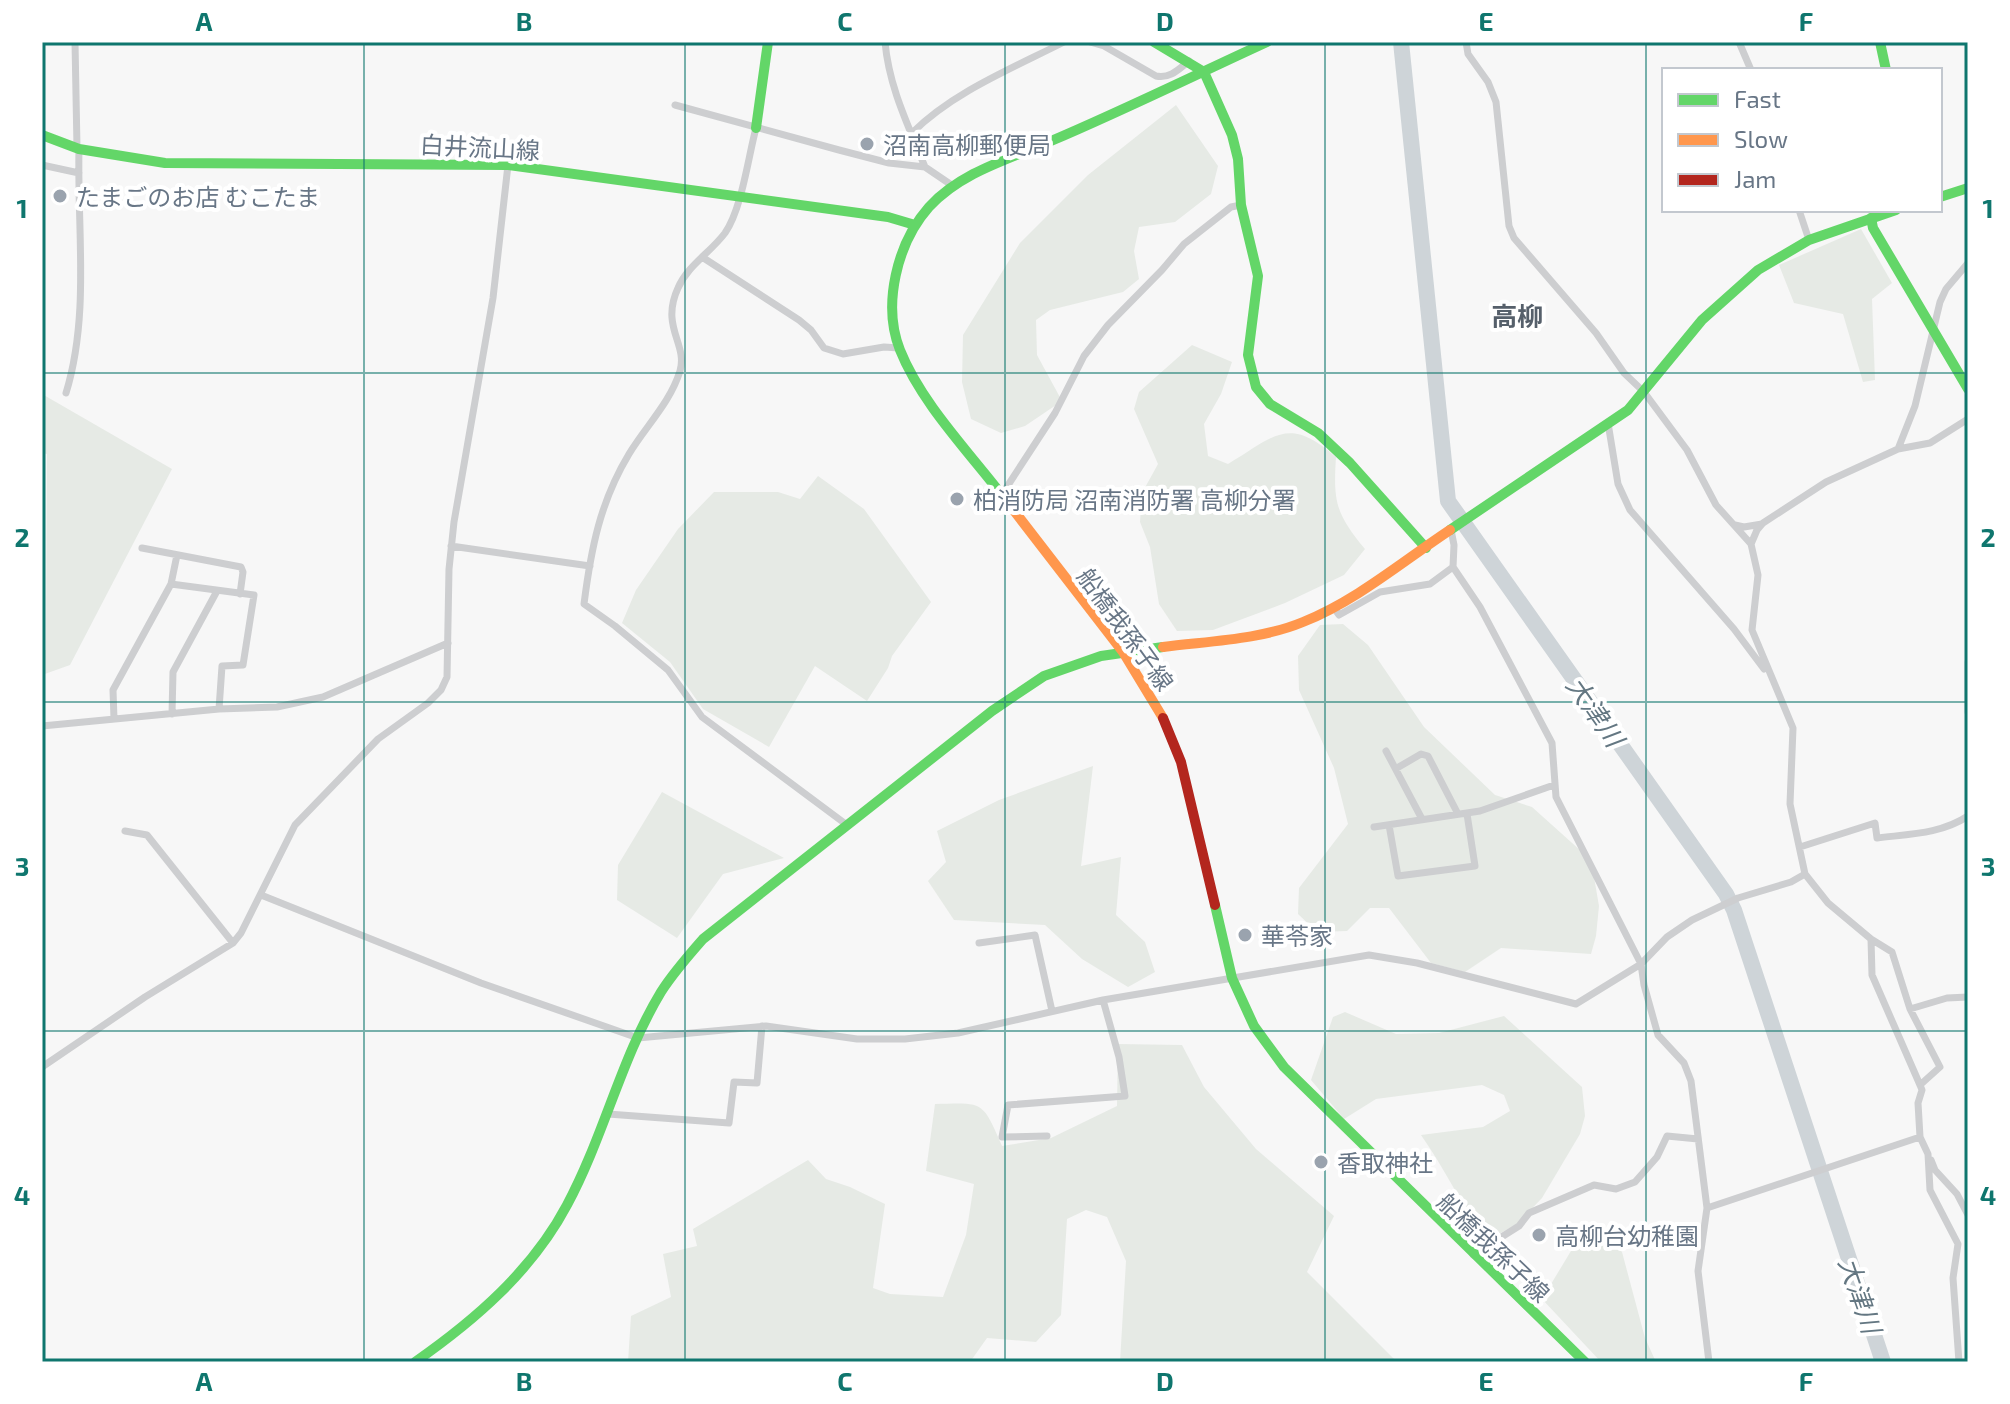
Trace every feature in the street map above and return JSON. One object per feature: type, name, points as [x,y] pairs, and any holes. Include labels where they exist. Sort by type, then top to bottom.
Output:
[{"type":"main road","points":[[756,128],[768,42]]},
{"type":"main road","points":[[1154,42],[1204,72],[1232,135],[1238,159],[1241,205],[1258,276],[1248,355],[1256,387],[1270,404],[1318,433],[1350,463],[1426,548]]},
{"type":"main road","name":"船橋我孫子線","points":[[1267,42],[991,165],[953,186],[930,206],[915,225],[896,271],[892,292],[899,348],[921,390],[1123,652],[1159,708],[1181,762],[1232,978],[1254,1026],[1284,1067],[1585,1362]]},
{"type":"main road","points":[[1880,42],[1886,68]]},
{"type":"main road","name":"白井流山線","points":[[42,135],[78,148],[165,163],[508,165],[888,217],[915,225]]},
{"type":"main road","points":[[1942,196],[1968,188]]},
{"type":"main road","points":[[415,1362],[488,1307],[534,1256],[566,1208],[638,1038],[664,986],[685,956],[847,825],[992,711],[1044,676],[1101,656],[1276,631],[1334,608],[1628,410],[1724,298],[1758,270],[1809,240],[1875,214]]},
{"type":"main road","points":[[1875,214],[1871,218],[1873,228],[1968,389]]},
{"type":"street","points":[[66,393],[75,366],[79,331],[75,42]]},
{"type":"street","points":[[885,42],[888,70],[925,167]]},
{"type":"street","points":[[912,133],[960,97],[1064,42]]},
{"type":"street","points":[[1090,42],[1104,46],[1156,76],[1173,74],[1189,61]]},
{"type":"street","points":[[1466,42],[1468,54],[1488,82],[1496,102],[1509,226],[1514,238],[1596,333],[1624,373],[1644,392],[1687,450],[1716,505],[1751,544],[1758,575],[1752,630],[1793,728],[1790,804],[1805,874],[1828,903],[1871,939],[1892,952],[1910,1009],[1940,1067],[1920,1085]]},
{"type":"street","points":[[1739,42],[1750,68]]},
{"type":"street","points":[[675,105],[889,163],[925,167],[953,186]]},
{"type":"street","points":[[756,128],[729,225],[688,269],[676,291],[671,323],[681,354],[680,370],[660,412],[631,451],[607,497],[589,556],[584,604],[668,670],[702,717],[847,825]]},
{"type":"street","points":[[42,165],[79,173]]},
{"type":"street","points":[[42,1067],[145,997],[233,943],[261,895],[295,825],[378,739],[441,690],[447,677],[451,546],[463,460],[493,298],[508,165]]},
{"type":"street","points":[[1001,496],[1055,413],[1084,356],[1108,325],[1184,244],[1231,207],[1241,205]]},
{"type":"street","points":[[1800,212],[1809,240]]},
{"type":"street","points":[[702,257],[799,320],[824,348],[843,354],[884,347],[899,348]]},
{"type":"street","points":[[1898,449],[1908,428],[1946,289],[1968,263]]},
{"type":"street","points":[[1751,544],[1763,523],[1826,482],[1898,449],[1930,443],[1968,419]]},
{"type":"street","points":[[1608,423],[1618,484],[1630,510],[1769,674]]},
{"type":"street","points":[[1733,524],[1744,527],[1763,523]]},
{"type":"street","points":[[1452,529],[1453,567],[1480,607],[1552,743],[1554,785],[1561,807],[1641,964],[1658,1035],[1688,1071],[1707,1208],[1698,1271],[1709,1362]]},
{"type":"street","points":[[451,546],[590,566]]},
{"type":"street","points":[[142,548],[241,567],[240,594]]},
{"type":"street","points":[[114,719],[113,690],[171,584],[177,555]]},
{"type":"street","points":[[1334,608],[1339,615],[1380,592],[1430,584],[1453,567]]},
{"type":"street","points":[[171,584],[254,595],[243,665],[222,666],[219,709]]},
{"type":"street","points":[[172,714],[173,672],[217,591]]},
{"type":"street","points":[[42,726],[219,709],[277,707],[323,697],[448,643]]},
{"type":"street","points":[[1968,662],[1968,712]]},
{"type":"street","points":[[1386,751],[1422,819]]},
{"type":"street","points":[[1389,825],[1398,876],[1475,866],[1463,814],[1428,756],[1421,754],[1397,768]]},
{"type":"street","points":[[1374,827],[1463,814],[1554,785]]},
{"type":"street","points":[[1800,847],[1875,823],[1877,838],[1948,828],[1968,816]]},
{"type":"street","points":[[125,831],[147,835],[233,943]]},
{"type":"street","points":[[261,895],[481,983],[638,1038],[762,1026],[795,1028],[857,1039],[905,1039],[988,1027],[1103,1000],[1369,955],[1417,963],[1576,1004],[1641,964],[1667,937],[1722,905],[1791,882],[1805,874]]},
{"type":"street","points":[[979,943],[1035,935],[1052,1011]]},
{"type":"street","points":[[1871,939],[1872,975],[1922,1090],[1918,1103],[1920,1137],[1935,1170],[1957,1194],[1968,1215]]},
{"type":"street","points":[[1910,1009],[1947,998],[1968,997]]},
{"type":"street","points":[[1047,1136],[1002,1137],[1008,1105],[1125,1096],[1119,1057],[1103,1000]]},
{"type":"street","points":[[608,1114],[729,1123],[734,1082],[757,1083],[762,1026]]},
{"type":"street","points":[[1473,1255],[1519,1226],[1529,1213],[1594,1185],[1616,1189],[1635,1182],[1657,1157],[1667,1136],[1698,1139]]},
{"type":"street","points":[[1707,1208],[1920,1137]]},
{"type":"street","points":[[1928,1154],[1930,1190],[1958,1244],[1953,1278],[1959,1362]]},
{"type":"shaded area","points":[[1176,105],[1218,166],[1211,194],[1175,222],[1139,227],[1134,251],[1139,279],[1123,292],[1050,310],[1036,320],[1037,355],[1062,401],[1025,426],[1001,433],[971,419],[962,382],[963,335],[1020,243],[1088,175]]},
{"type":"shaded area","points":[[1861,229],[1892,283],[1872,299],[1875,380],[1863,382],[1843,314],[1794,303],[1779,265]]},
{"type":"shaded area","points":[[1192,345],[1232,362],[1221,394],[1204,424],[1208,456],[1228,464],[1282,434],[1305,436],[1320,444],[1336,457],[1338,507],[1365,549],[1344,575],[1285,603],[1213,630],[1177,631],[1159,604],[1150,547],[1140,522],[1142,493],[1158,464],[1134,409],[1139,392]]},
{"type":"shaded area","points":[[42,394],[172,469],[70,665],[42,675],[42,650],[46,650],[47,454],[42,453]]},
{"type":"shaded area","points":[[818,476],[864,509],[931,602],[892,656],[867,701],[815,666],[769,747],[703,709],[670,662],[622,623],[636,590],[678,529],[714,492],[778,492],[800,499]]},
{"type":"shaded area","points":[[1343,624],[1368,645],[1424,727],[1495,795],[1532,807],[1581,851],[1594,877],[1599,906],[1591,954],[1501,948],[1465,972],[1431,963],[1389,908],[1370,908],[1347,931],[1317,932],[1298,914],[1299,888],[1348,824],[1334,768],[1299,690],[1298,656],[1320,625]]},
{"type":"shaded area","points":[[1093,766],[1081,866],[1121,857],[1116,915],[1145,942],[1155,972],[1128,987],[1082,959],[1045,925],[954,920],[928,881],[946,862],[937,831],[999,800]]},
{"type":"shaded area","points":[[662,792],[784,858],[723,874],[677,938],[617,900],[618,865]]},
{"type":"shaded area","points":[[1345,1012],[1396,1034],[1439,1033],[1504,1016],[1582,1087],[1585,1116],[1580,1134],[1542,1198],[1517,1224],[1488,1240],[1421,1135],[1483,1127],[1510,1111],[1504,1095],[1482,1085],[1376,1099],[1344,1119],[1311,1080],[1333,1017]]},
{"type":"shaded area","points":[[1118,1044],[1182,1045],[1204,1087],[1256,1149],[1334,1216],[1307,1272],[1397,1362],[1120,1362],[1126,1261],[1107,1217],[1086,1210],[1067,1219],[1061,1315],[1036,1342],[987,1338],[970,1362],[628,1362],[631,1316],[671,1297],[663,1254],[697,1246],[693,1229],[808,1160],[826,1179],[885,1204],[873,1288],[890,1294],[943,1297],[966,1235],[974,1184],[926,1171],[935,1104],[979,1107],[990,1120],[1002,1146],[1051,1138],[1117,1106]]},
{"type":"shaded area","points":[[1604,1234],[1622,1252],[1645,1338],[1656,1362],[1601,1362],[1542,1299],[1580,1236]]},
{"type":"waterway","name":"大津川","points":[[1401,42],[1448,501],[1726,894],[1734,910],[1883,1362]]},
{"type":"traffic: fast","points":[[756,128],[768,42]]},
{"type":"traffic: fast","points":[[1154,42],[1204,72],[1232,135],[1238,159],[1241,205],[1258,276],[1248,355],[1256,387],[1270,404],[1318,433],[1350,463],[1426,548]]},
{"type":"traffic: fast","points":[[1005,499],[933,408],[900,350],[892,314],[893,294],[908,238],[929,207],[971,175],[1267,42]]},
{"type":"traffic: fast","points":[[1880,42],[1886,68]]},
{"type":"traffic: fast","points":[[42,135],[79,149],[165,163],[508,165],[888,217],[915,225]]},
{"type":"traffic: fast","points":[[1942,196],[1968,188]]},
{"type":"traffic: fast","points":[[1450,530],[1628,410],[1702,320],[1758,270],[1809,240],[1890,212]]},
{"type":"traffic: fast","points":[[1876,216],[1871,218],[1873,228],[1968,389]]},
{"type":"traffic: fast","points":[[415,1362],[459,1329],[500,1292],[553,1229],[592,1152],[647,1017],[671,978],[703,939],[992,711],[1044,676],[1101,656],[1163,647]]},
{"type":"traffic: fast","points":[[1215,905],[1232,978],[1254,1026],[1284,1067],[1585,1362]]},
{"type":"traffic: slow","points":[[1005,499],[1123,652],[1163,718]]},
{"type":"traffic: slow","points":[[1163,647],[1252,636],[1303,622],[1360,592],[1450,530]]},
{"type":"traffic: jam","points":[[1163,718],[1181,762],[1215,905]]},
{"type":"place","name":"沼南高柳郵便局","points":[[867,144]]},
{"type":"place","name":"たまごのお店 むこたま","points":[[60,196]]},
{"type":"place","name":"柏消防局 沼南消防署 高柳分署","points":[[957,499]]},
{"type":"place","name":"華苓家","points":[[1245,935]]},
{"type":"place","name":"香取神社","points":[[1321,1162]]},
{"type":"place","name":"高柳台幼稚園","points":[[1539,1235]]},
{"type":"district","name":"高柳","points":[[1517,315]]}]
